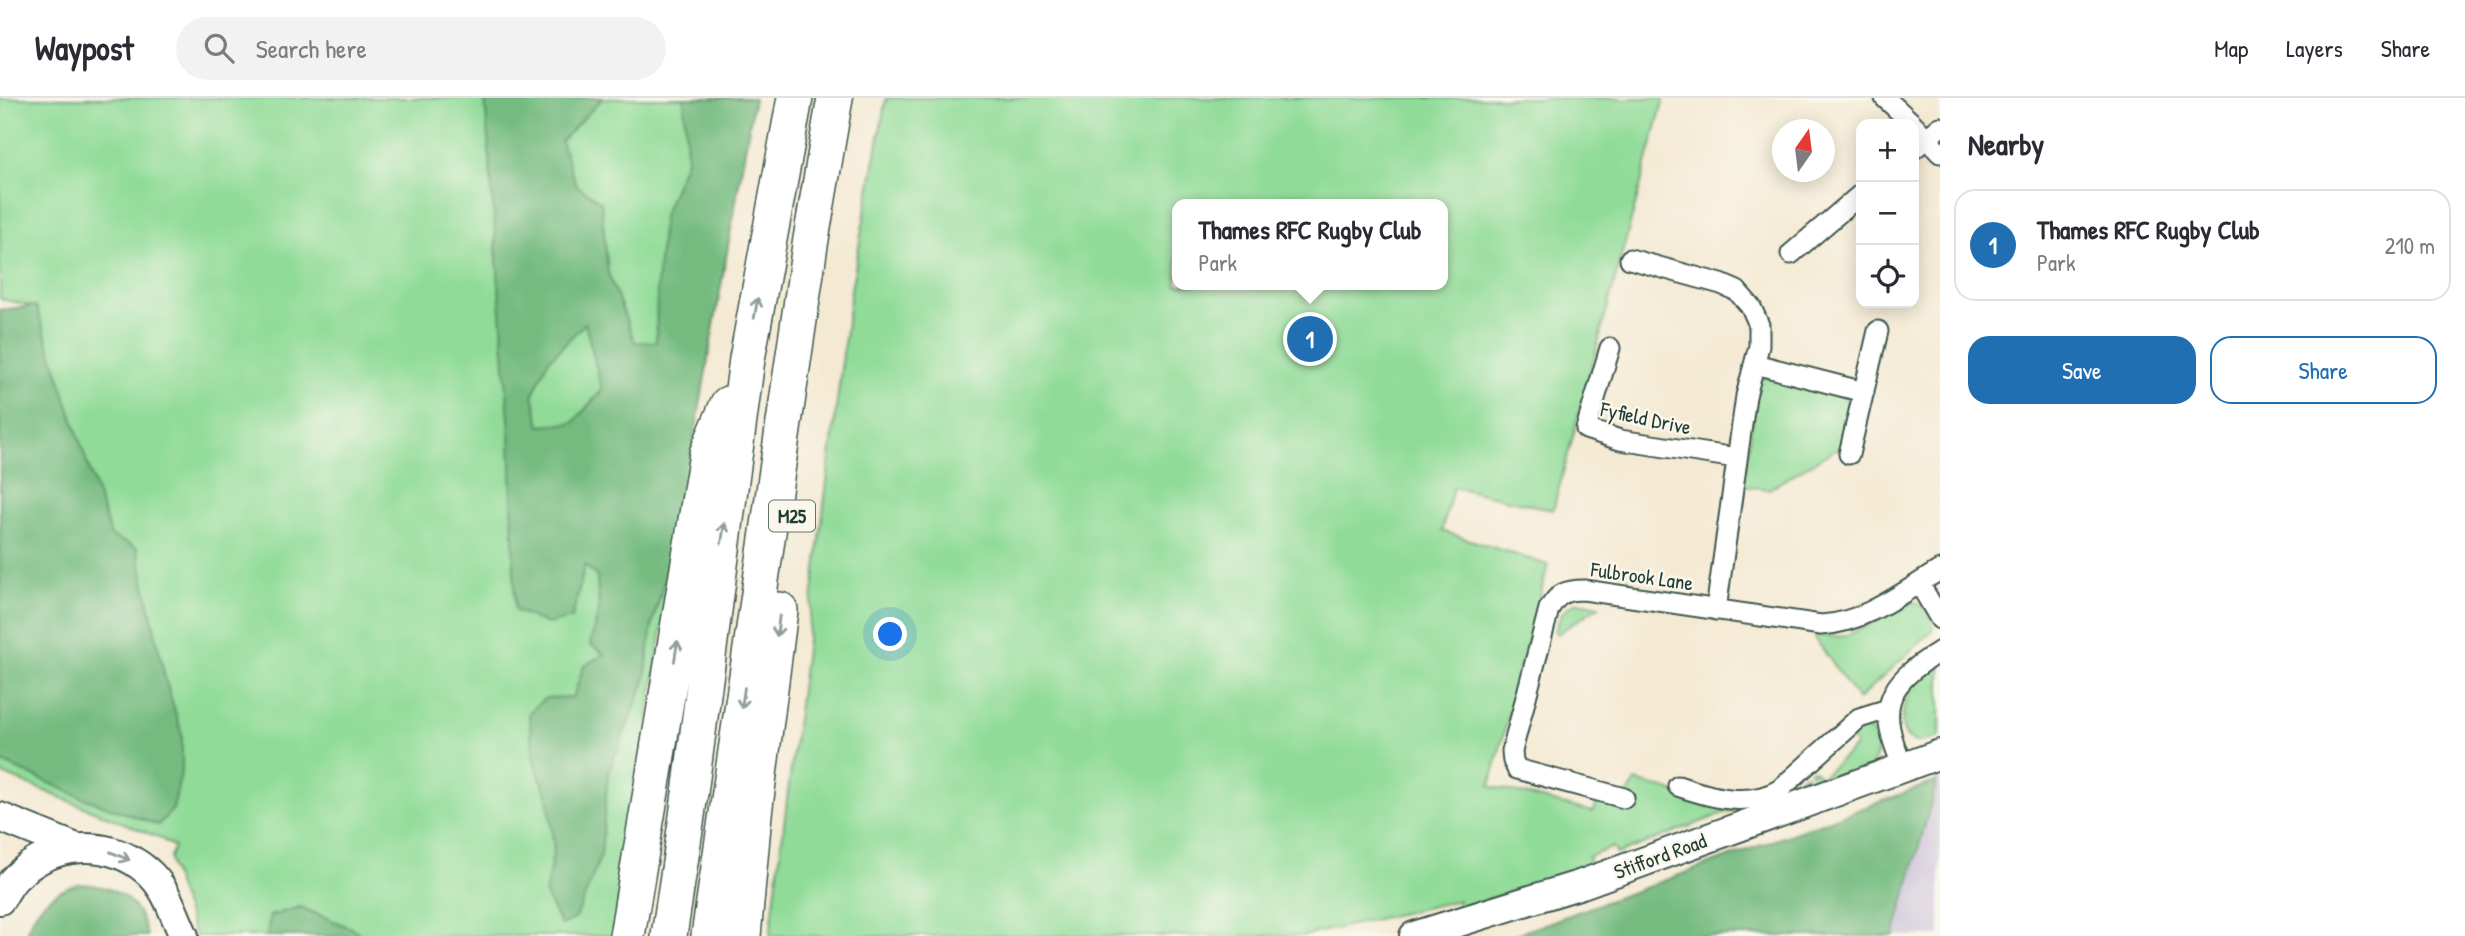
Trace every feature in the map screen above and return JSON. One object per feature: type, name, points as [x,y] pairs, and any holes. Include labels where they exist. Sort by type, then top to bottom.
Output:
[{"type":"highway","points":[[669,936],[747,359],[795,98]]},
{"type":"highway","name":"M25","points":[[709,936],[808,258],[835,98]]},
{"type":"highway","name":"M25","points":[[743,936],[754,814],[806,404],[856,98]]},
{"type":"highway","points":[[627,936],[707,454],[747,359]]},
{"type":"highway","points":[[645,936],[668,812],[714,600]]},
{"type":"highway","name":"M25","points":[[725,936],[728,805]]},
{"type":"main road","name":"Stifford Road","points":[[1413,936],[1582,884],[1940,754]]},
{"type":"main road","points":[[0,817],[74,847],[98,848],[121,854],[148,871],[168,897],[180,933]]},
{"type":"main road","points":[[0,900],[13,880],[35,862],[74,847]]},
{"type":"street","points":[[1885,98],[1925,136]]},
{"type":"street","points":[[1791,254],[1856,198]]},
{"type":"street","points":[[1630,259],[1721,284],[1737,291],[1751,307],[1759,325],[1759,346],[1746,396],[1716,610]]},
{"type":"street","points":[[1849,454],[1878,331]]},
{"type":"street","name":"Fyfield Drive","points":[[1610,348],[1586,429],[1620,440],[1736,458]]},
{"type":"street","points":[[1755,364],[1864,392]]},
{"type":"street","name":"Fulbrook Lane","points":[[1624,798],[1517,769],[1513,761],[1512,751],[1549,609],[1556,598],[1567,590],[1584,590],[1821,625],[1855,620],[1940,570]]},
{"type":"street","points":[[1919,583],[1940,620]]},
{"type":"street","points":[[1903,767],[1888,724],[1888,709],[1895,688],[1940,651]]},
{"type":"street","points":[[1678,786],[1738,799],[1756,800],[1769,796],[1859,718],[1888,709]]},
{"type":"shaded area","points":[[1940,780],[1940,936],[1894,936],[1937,781]]},
{"type":"green space","points":[[0,98],[754,98],[676,541],[613,936],[362,936],[353,929],[300,907],[270,916],[267,936],[195,936],[171,867],[170,857],[174,847],[158,837],[0,773],[0,310],[33,306],[0,299]]},
{"type":"green space","points":[[485,98],[603,98],[561,141],[576,185],[601,202],[608,273],[635,342],[656,342],[657,286],[663,216],[687,158],[684,98],[754,98],[676,541],[652,624],[645,681],[608,773],[601,855],[576,918],[561,925],[545,894],[554,849],[548,797],[534,761],[529,713],[545,698],[573,697],[584,666],[604,654],[590,644],[599,610],[597,577],[585,565],[572,618],[547,624],[515,610],[510,433]],"holes":[[[585,323],[602,390],[573,423],[540,426],[533,394],[548,361]]]},
{"type":"green space","points":[[886,98],[1664,98],[1553,510],[1453,487],[1442,531],[1548,565],[1490,786],[1593,812],[1597,803],[1607,800],[1622,803],[1636,781],[1688,796],[1750,804],[1806,774],[1812,791],[1724,813],[1617,854],[1613,847],[1588,857],[1590,864],[1457,910],[1459,900],[1303,936],[770,936],[851,290]]},
{"type":"green space","points":[[36,306],[111,536],[137,548],[165,678],[182,735],[182,768],[173,809],[158,825],[83,798],[0,761],[0,310]]},
{"type":"green space","points":[[1769,377],[1842,395],[1849,412],[1847,427],[1839,447],[1769,489],[1743,486],[1758,383],[1762,378]]},
{"type":"green space","points":[[1578,602],[1599,606],[1557,634],[1555,632],[1562,613]]},
{"type":"green space","points":[[1913,602],[1927,612],[1934,629],[1858,700],[1815,638],[1817,635],[1839,636],[1855,632]]},
{"type":"green space","points":[[1940,660],[1940,736],[1919,742],[1904,733],[1902,724],[1905,703],[1920,674]]},
{"type":"green space","points":[[1863,727],[1874,734],[1878,744],[1874,762],[1870,767],[1816,789],[1810,770],[1814,770],[1821,777],[1856,746],[1850,738]]},
{"type":"green space","points":[[1937,781],[1894,936],[1512,936]]},
{"type":"green space","points":[[79,884],[104,887],[124,896],[138,912],[147,936],[25,936],[33,917],[44,902],[60,891]]},
{"type":"green space","points":[[300,907],[353,929],[362,936],[267,936],[270,916]]},
{"type":"place","name":"Thames RFC Rugby Club","points":[[1310,339]]}]
